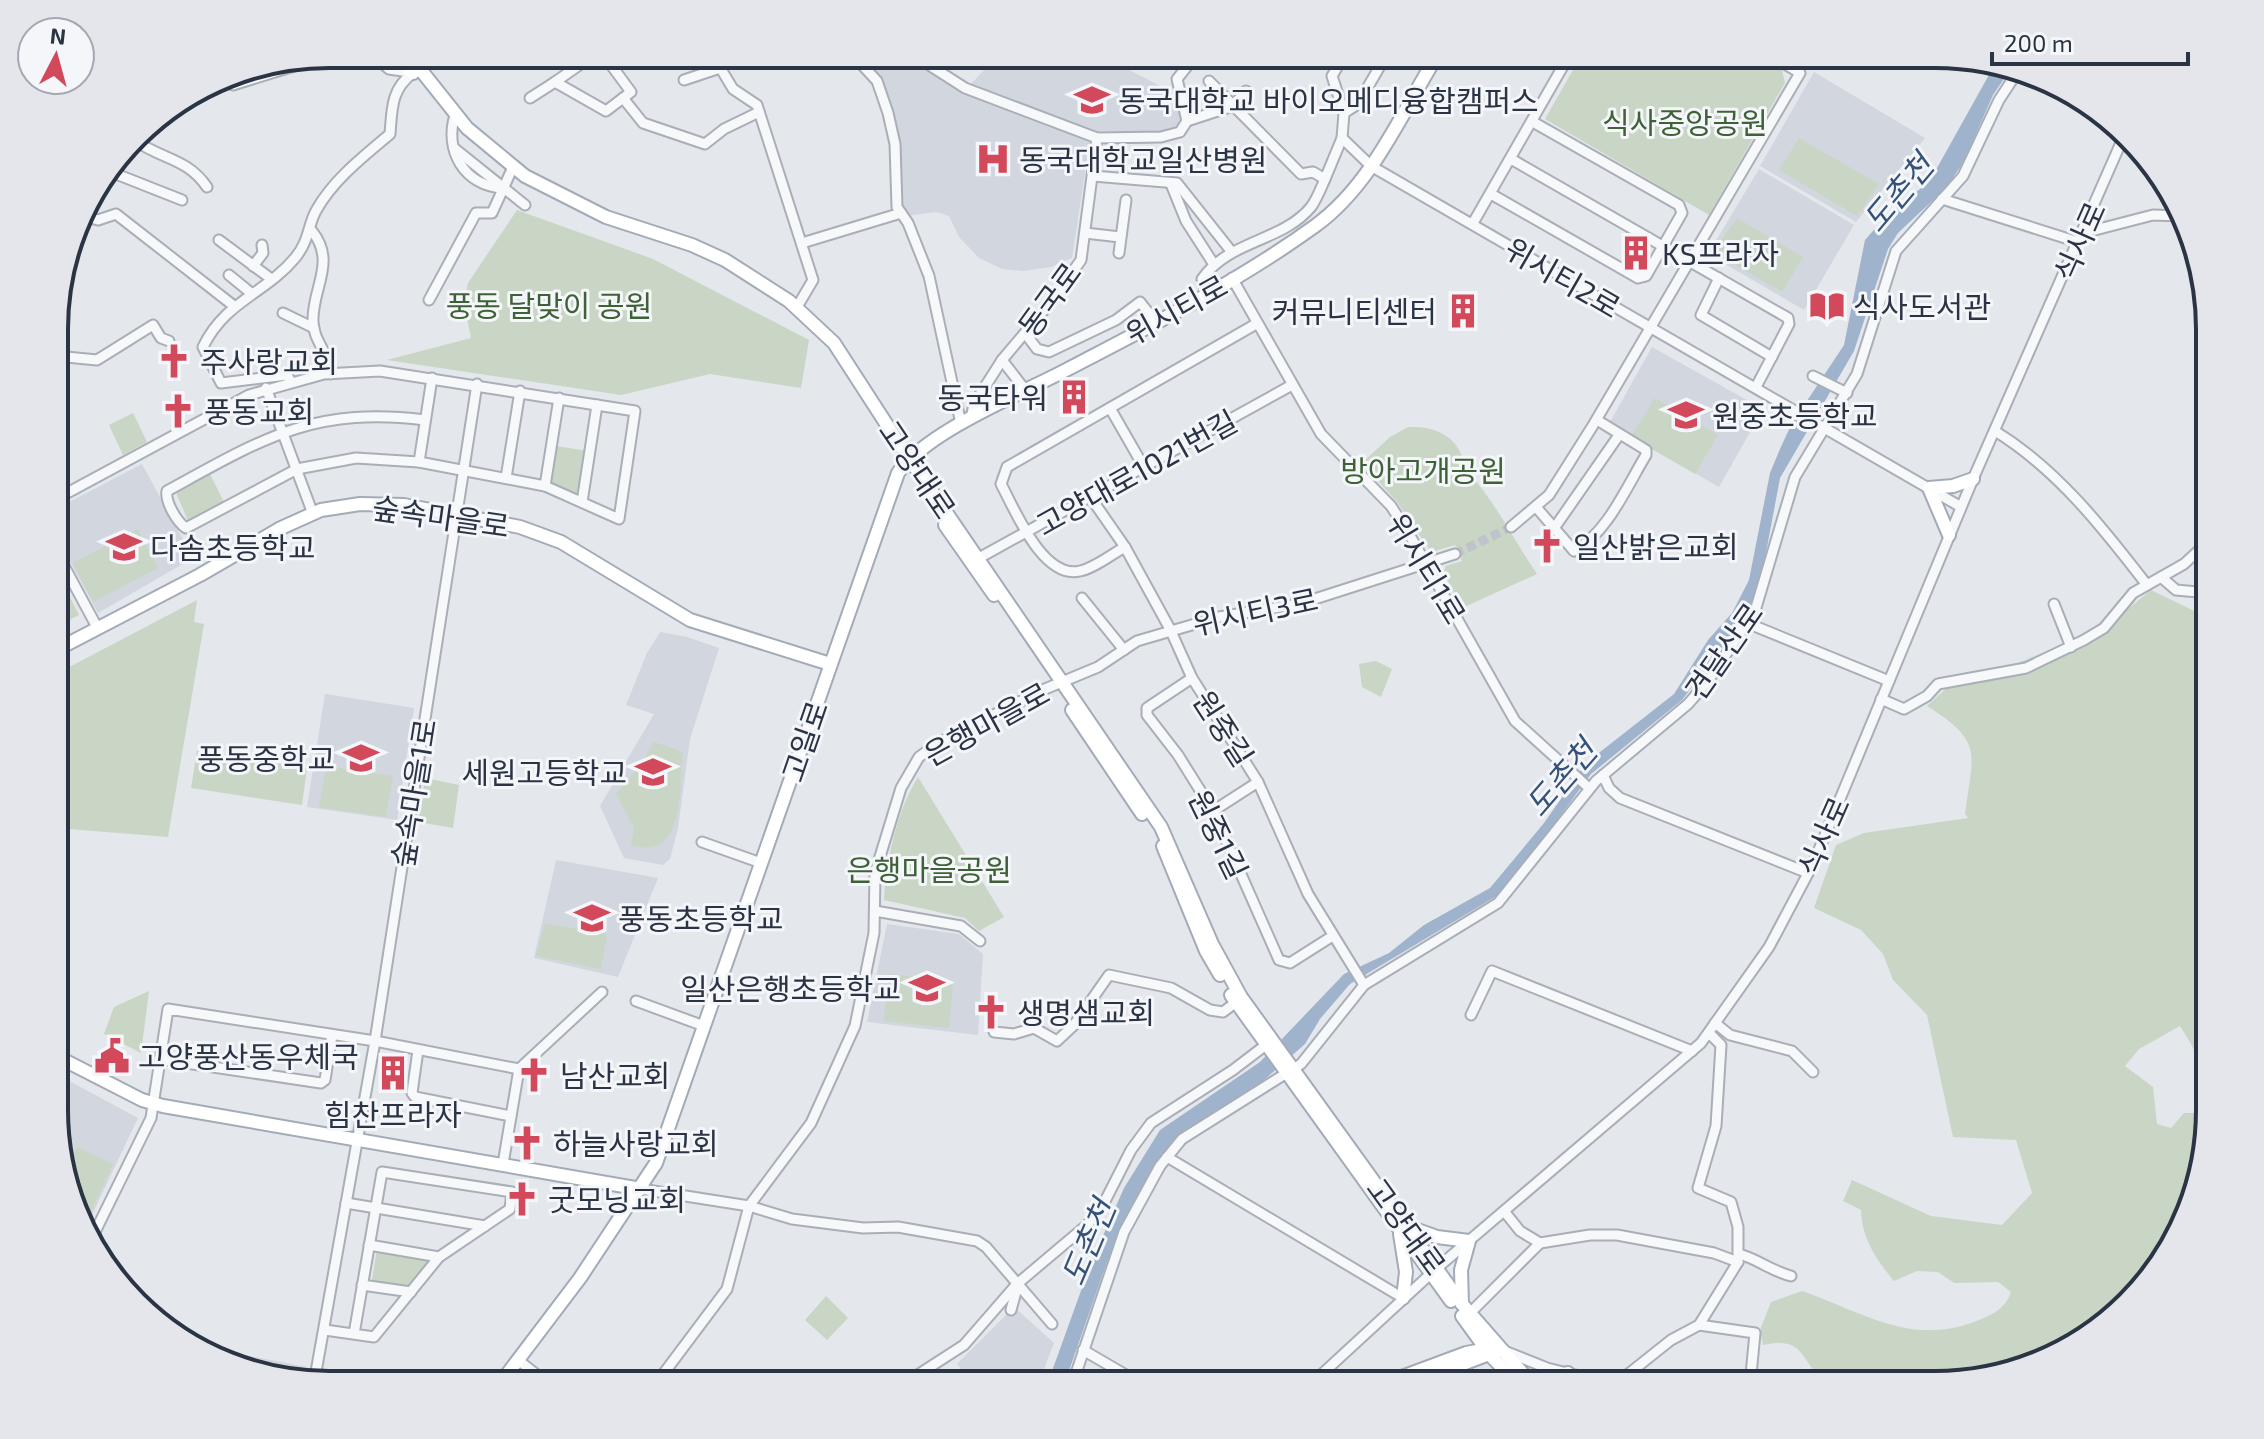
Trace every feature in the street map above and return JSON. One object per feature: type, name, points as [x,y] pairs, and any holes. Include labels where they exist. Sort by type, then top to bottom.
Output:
[{"type":"main road","points":[[412,68],[416,71]]},
{"type":"main road","name":"고양대로","points":[[413,68],[453,119],[547,196],[725,267],[771,295],[815,333],[1161,827],[1212,944],[1271,1044],[1507,1370]]},
{"type":"main road","name":"위시티로","points":[[907,461],[966,422],[1232,278],[1316,225],[1371,166],[1430,68]]},
{"type":"main road","name":"고양대로","points":[[512,169],[580,206],[725,260],[797,307],[834,343],[907,461],[979,558],[1162,844],[1206,951],[1235,1003],[1271,1044]]},
{"type":"main road","name":"고일로","points":[[510,1371],[641,1189],[672,1122],[830,664],[907,461]]},
{"type":"main road","points":[[1949,535],[1929,488],[1953,486],[1973,479]]},
{"type":"main road","name":"숲속마을로","points":[[68,644],[281,528],[313,514],[360,504],[404,505],[520,527],[561,542],[690,620],[830,664]]},
{"type":"main road","points":[[68,1062],[154,1103],[641,1189]]},
{"type":"main road","points":[[1403,1298],[1406,1272],[1403,1229],[1469,1241],[1461,1270],[1466,1308]]},
{"type":"main road","name":"고양대로","points":[[1434,1271],[1466,1308],[1492,1351],[1515,1370]]},
{"type":"main road","points":[[1448,1370],[1492,1351]]},
{"type":"main road","points":[[1428,1370],[1492,1351]]},
{"type":"street","points":[[388,68],[416,71]]},
{"type":"street","points":[[530,98],[575,68]]},
{"type":"street","points":[[555,82],[606,111],[631,92],[613,68]]},
{"type":"street","points":[[684,80],[720,68],[733,89],[757,105],[813,280],[797,307]]},
{"type":"street","points":[[865,68],[877,81],[888,113],[895,144],[897,207],[929,276],[966,422]]},
{"type":"street","points":[[934,68],[965,88],[1097,138],[1161,137],[1180,132],[1187,121],[1233,106],[1246,91]]},
{"type":"street","points":[[1186,68],[1177,79],[1187,121]]},
{"type":"street","points":[[1206,292],[1202,279],[1213,263],[1298,219],[1312,205],[1342,138],[1344,113],[1332,76],[1337,68]]},
{"type":"street","points":[[1344,113],[1358,104],[1379,68]]},
{"type":"street","points":[[1473,223],[1562,68]]},
{"type":"street","points":[[1511,527],[1549,495],[1597,420],[1800,73],[1792,68]]},
{"type":"street","points":[[291,382],[287,375],[221,383],[203,347],[213,326],[294,260],[312,231],[315,211],[339,181],[390,134],[394,96],[400,83],[416,71]]},
{"type":"street","name":"견달산로","points":[[1077,1371],[1124,1232],[1167,1157],[1182,1139],[1289,1069],[1362,983],[1498,903],[1587,787],[1698,693],[1747,623],[1763,591],[1778,526],[1795,477],[1867,348],[1896,251],[1963,176],[1999,100],[2012,80]]},
{"type":"street","points":[[1209,81],[1301,174],[1313,172],[1325,179]]},
{"type":"street","points":[[623,98],[643,123],[705,144],[724,129],[759,112]]},
{"type":"street","points":[[453,119],[449,132],[459,164],[473,181],[503,188]]},
{"type":"street","points":[[1491,194],[1638,278],[1646,276],[1682,213],[1679,205],[1533,122]]},
{"type":"street","name":"동국로","points":[[966,422],[1002,360],[1081,260],[1097,138]]},
{"type":"street","points":[[1342,138],[1371,166]]},
{"type":"street","points":[[144,146],[156,155],[193,167],[207,187]]},
{"type":"street","name":"식사로","points":[[1326,1370],[1403,1298],[1692,1051],[1709,1033],[1769,947],[1808,873],[1973,479],[2120,146]]},
{"type":"street","points":[[454,148],[525,205]]},
{"type":"street","points":[[1511,159],[1788,318],[1789,324],[1756,387]]},
{"type":"street","name":"위시티2로","points":[[1371,166],[1825,427]]},
{"type":"street","points":[[429,300],[476,213],[492,213],[512,169]]},
{"type":"street","points":[[121,173],[182,200]]},
{"type":"street","points":[[1093,176],[1177,183],[1231,251]]},
{"type":"street","points":[[1171,184],[1186,221],[1213,263]]},
{"type":"street","points":[[1942,199],[2078,242]]},
{"type":"street","name":"동국로","points":[[1119,253],[1126,200]]},
{"type":"street","points":[[802,243],[901,213]]},
{"type":"street","points":[[93,219],[116,214],[234,306]]},
{"type":"street","points":[[2085,228],[2095,230],[2153,215],[2170,216]]},
{"type":"street","points":[[312,231],[319,240],[324,266],[314,328],[331,362],[331,374]]},
{"type":"street","name":"동국로","points":[[1085,233],[1120,237]]},
{"type":"street","points":[[219,240],[270,278]]},
{"type":"street","points":[[253,266],[263,253],[262,245]]},
{"type":"street","points":[[229,275],[251,293]]},
{"type":"street","name":"위시티1로","points":[[1232,278],[1321,434],[1391,506],[1426,561],[1515,721],[1587,787]]},
{"type":"street","points":[[1719,278],[1701,315],[1772,357]]},
{"type":"street","points":[[1025,333],[1037,349],[1049,352],[1116,320],[1140,302],[1155,321]]},
{"type":"street","points":[[283,313],[314,328]]},
{"type":"street","points":[[1125,547],[1080,571],[1062,570],[1045,559],[1001,484],[1007,467],[1256,324]]},
{"type":"street","points":[[68,357],[97,360],[153,325],[161,338],[169,341]]},
{"type":"street","name":"동국로","points":[[1002,360],[1026,391]]},
{"type":"street","points":[[68,493],[266,388],[331,374],[380,371],[635,411],[619,519],[545,486],[419,462],[356,458],[297,469],[186,528],[166,497],[167,491],[282,431],[353,415],[425,420]]},
{"type":"street","points":[[1815,377],[1843,391]]},
{"type":"street","points":[[419,462],[432,378]]},
{"type":"street","name":"숲속마을1로","points":[[317,1370],[375,1041],[477,384]]},
{"type":"street","name":"고양대로1021번길","points":[[979,558],[1145,469],[1292,385]]},
{"type":"street","points":[[266,388],[313,514]]},
{"type":"street","points":[[506,478],[520,391]]},
{"type":"street","points":[[545,486],[559,398]]},
{"type":"street","points":[[582,502],[597,405]]},
{"type":"street","points":[[1110,408],[1145,469]]},
{"type":"street","points":[[1536,507],[1574,551],[1587,544],[1611,512],[1646,455],[1646,450],[1597,420]]},
{"type":"street","points":[[1825,427],[1961,507]]},
{"type":"street","points":[[1995,431],[2015,444],[2085,507],[2147,585]]},
{"type":"street","points":[[1555,527],[1619,435]]},
{"type":"street","name":"원중길","points":[[1091,498],[1125,547],[1170,629],[1192,678],[1258,782],[1308,894],[1331,937],[1362,983]]},
{"type":"street","name":"위시티3로","points":[[1058,683],[1098,667],[1124,650],[1170,629],[1299,604],[1385,579],[1426,561],[1455,554]]},
{"type":"street","points":[[1881,699],[1904,709],[1927,696],[1938,684],[2026,668],[2104,628],[2123,603],[2195,554]]},
{"type":"street","points":[[68,573],[98,629]]},
{"type":"street","points":[[2161,577],[2176,590],[2195,592]]},
{"type":"street","points":[[1082,598],[1124,650]]},
{"type":"street","points":[[2054,604],[2071,647]]},
{"type":"street","points":[[1747,623],[1889,681]]},
{"type":"street","name":"원중1길","points":[[1192,678],[1147,708],[1147,715],[1178,755],[1213,811],[1279,960],[1290,963],[1331,937]]},
{"type":"street","name":"은행마을로","points":[[666,1371],[727,1289],[749,1206],[811,1123],[855,1026],[874,933],[875,873],[901,788],[919,757],[940,742],[1058,683]]},
{"type":"street","points":[[1603,775],[1609,788],[1620,798],[1808,873]]},
{"type":"street","points":[[1213,811],[1258,782]]},
{"type":"street","points":[[702,842],[761,863]]},
{"type":"street","points":[[875,911],[961,926],[980,941]]},
{"type":"street","points":[[1471,1015],[1492,971],[1692,1051]]},
{"type":"street","points":[[994,1032],[1014,1034],[1034,1028],[1057,1041],[1074,1025],[1109,975],[1171,988],[1210,1010],[1223,1012],[1235,1003]]},
{"type":"street","points":[[503,1164],[519,1069],[602,992]]},
{"type":"street","points":[[636,1001],[704,1026]]},
{"type":"street","points":[[97,1229],[142,1142],[154,1103],[168,1009],[375,1041],[519,1069]]},
{"type":"street","points":[[1715,1023],[1730,1035],[1792,1051],[1813,1072]]},
{"type":"street","points":[[1633,1370],[1661,1348],[1699,1325],[1739,1258],[1731,1202],[1698,1188],[1716,1126],[1721,1045],[1709,1033]]},
{"type":"street","points":[[159,1059],[321,1083],[325,1080],[332,1035]]},
{"type":"street","points":[[924,1371],[964,1345],[1017,1284],[1098,1213],[1131,1150],[1151,1123],[1271,1044]]},
{"type":"street","points":[[418,1050],[412,1093],[415,1097],[511,1116]]},
{"type":"street","points":[[1167,1157],[1403,1298]]},
{"type":"street","points":[[325,1330],[374,1337],[439,1257],[510,1209],[512,1192],[382,1172],[354,1334]]},
{"type":"street","points":[[641,1189],[749,1206],[792,1219],[863,1228],[898,1227],[977,1241],[986,1247],[1052,1324]]},
{"type":"street","points":[[346,1203],[485,1226]]},
{"type":"street","points":[[1504,1211],[1520,1231],[1540,1243]]},
{"type":"street","points":[[1466,1308],[1540,1243],[1590,1235],[1617,1235],[1739,1258],[1752,1257],[1771,1271],[1791,1276]]},
{"type":"street","points":[[369,1245],[439,1257]]},
{"type":"street","points":[[1011,1310],[1017,1284]]},
{"type":"street","points":[[362,1285],[411,1292]]},
{"type":"street","points":[[1699,1325],[1755,1333],[1751,1370]]},
{"type":"street","points":[[1083,1350],[1118,1371]]},
{"type":"street","points":[[1492,1351],[1558,1370]]},
{"type":"street","points":[[518,1360],[532,1371]]},
{"type":"shaded area","name":"동국대학교일산병원","points":[[870,68],[923,68],[950,86],[1090,141],[1072,258],[1051,267],[1023,271],[1002,269],[979,258],[959,237],[949,216],[937,212],[906,216],[899,206],[896,126],[881,79]]},
{"type":"shaded area","name":"동국대학교 바이오메디융합캠퍼스","points":[[986,68],[1125,68],[1168,90],[1183,119],[1178,128],[1160,132],[1095,131],[971,84]]},
{"type":"shaded area","points":[[1814,72],[1925,138],[1856,222],[1760,166]]},
{"type":"shaded area","points":[[1759,169],[1854,225],[1804,310],[1708,254]]},
{"type":"shaded area","name":"원중초등학교","points":[[1652,347],[1763,409],[1719,487],[1609,424]]},
{"type":"shaded area","name":"다솜초등학교","points":[[142,464],[193,558],[98,613],[68,558],[68,503]]},
{"type":"shaded area","name":"세원고등학교","points":[[660,632],[719,648],[690,739],[678,828],[670,859],[663,865],[624,858],[600,806],[654,714],[626,705],[647,653]]},
{"type":"shaded area","name":"풍동중학교","points":[[325,694],[414,708],[397,820],[307,807]]},
{"type":"shaded area","name":"풍동초등학교","points":[[556,860],[658,878],[618,977],[534,958]]},
{"type":"shaded area","name":"일산은행초등학교","points":[[887,924],[959,934],[983,954],[978,1035],[867,1022]]},
{"type":"shaded area","points":[[68,1080],[138,1118],[91,1216],[82,1194],[70,1144]]},
{"type":"shaded area","points":[[1014,1307],[1054,1343],[1044,1371],[962,1371],[957,1364]]},
{"type":"shaded area","points":[[235,1353],[307,1367],[306,1370],[295,1369]]},
{"type":"green space","name":"식사중앙공원","points":[[1574,68],[1778,68],[1782,70],[1785,83],[1709,215],[1545,119]]},
{"type":"green space","points":[[1799,138],[1879,184],[1857,216],[1779,170]]},
{"type":"green space","name":"풍동 달맞이 공원","points":[[517,210],[653,259],[809,340],[801,388],[710,374],[621,395],[387,360],[471,338],[464,304],[468,283]]},
{"type":"green space","points":[[1737,218],[1803,257],[1782,292],[1713,252]]},
{"type":"green space","points":[[1655,398],[1718,435],[1695,474],[1631,437]]},
{"type":"green space","points":[[133,413],[147,442],[123,455],[109,425]]},
{"type":"green space","name":"방아고개공원","points":[[1408,427],[1434,430],[1454,442],[1471,475],[1492,502],[1537,574],[1462,608],[1443,572],[1446,566],[1462,561],[1455,545],[1435,551],[1429,549],[1397,502],[1362,463],[1390,437]]},
{"type":"green space","points":[[557,446],[587,451],[580,496],[550,483]]},
{"type":"green space","points":[[209,472],[224,502],[188,521],[175,490]]},
{"type":"green space","points":[[138,529],[158,568],[93,602],[73,563]]},
{"type":"green space","points":[[2151,590],[2195,611],[2195,1053],[2180,1026],[2139,1049],[2125,1066],[2153,1087],[2157,1124],[2171,1128],[2184,1113],[2195,1113],[2191,1161],[2182,1194],[2169,1226],[2152,1255],[2120,1295],[2066,1336],[2035,1351],[1969,1369],[1815,1370],[1802,1353],[1788,1344],[1763,1345],[1760,1330],[1771,1302],[1802,1291],[1886,1323],[1928,1330],[1950,1328],[1986,1317],[2001,1308],[2011,1292],[1998,1282],[1954,1283],[1938,1272],[1917,1271],[1894,1281],[1871,1248],[1861,1210],[1843,1201],[1852,1180],[1931,1216],[2002,1225],[2032,1193],[2016,1140],[1953,1137],[1927,1015],[1893,980],[1883,954],[1861,930],[1814,908],[1836,845],[1864,833],[1968,818],[1965,814],[1972,762],[1970,750],[1958,729],[1927,706],[1962,674],[2018,663],[2118,617]]},
{"type":"green space","points":[[68,594],[79,615],[68,621]]},
{"type":"green space","points":[[197,600],[194,622],[204,624],[168,837],[68,829],[68,668]]},
{"type":"green space","points":[[1376,661],[1392,669],[1381,697],[1362,687],[1359,664]]},
{"type":"green space","points":[[654,742],[683,752],[676,818],[671,832],[662,843],[649,847],[631,845],[634,828],[616,794],[639,767]]},
{"type":"green space","points":[[197,751],[307,768],[302,805],[191,788]]},
{"type":"green space","points":[[326,766],[393,776],[386,817],[319,807]]},
{"type":"green space","name":"은행마을공원","points":[[918,777],[1004,917],[979,931],[965,918],[884,900],[894,836],[904,805]]},
{"type":"green space","points":[[425,778],[459,785],[453,828],[418,822]]},
{"type":"green space","points":[[545,923],[607,934],[601,969],[536,956]]},
{"type":"green space","points":[[888,974],[953,981],[949,1028],[884,1021]]},
{"type":"green space","points":[[149,991],[141,1053],[104,1034],[114,1007]]},
{"type":"green space","points":[[77,1147],[113,1164],[90,1214],[82,1194],[72,1157]]},
{"type":"green space","points":[[377,1249],[430,1258],[432,1262],[409,1287],[372,1280]]},
{"type":"green space","points":[[826,1296],[848,1318],[827,1340],[805,1320]]},
{"type":"water","points":[[1989,74],[2005,78],[1993,95],[1964,161],[1947,187],[1898,233],[1888,249],[1854,351],[1780,478],[1759,590],[1751,609],[1682,700],[1591,774],[1510,884],[1495,897],[1350,984],[1320,1019],[1305,1044],[1255,1088],[1184,1134],[1160,1158],[1107,1262],[1069,1371],[1052,1371],[1091,1263],[1124,1188],[1160,1130],[1260,1062],[1344,974],[1389,953],[1424,925],[1490,888],[1544,823],[1586,763],[1674,694],[1708,640],[1732,613],[1749,580],[1770,473],[1791,425],[1844,345],[1865,240],[1887,215],[1920,189],[1937,168]]},
{"type":"tunnel","points":[[1455,554],[1511,527]]},
{"type":"place","name":"동국대학교 바이오메디융합캠퍼스","points":[[1092,100]]},
{"type":"place","name":"동국대학교일산병원","points":[[993,159]]},
{"type":"place","name":"KS프라자","points":[[1636,253]]},
{"type":"place","name":"식사도서관","points":[[1827,306]]},
{"type":"place","name":"커뮤니티센터","points":[[1463,311]]},
{"type":"place","name":"주사랑교회","points":[[174,361]]},
{"type":"place","name":"동국타워","points":[[1074,397]]},
{"type":"place","name":"풍동교회","points":[[178,411]]},
{"type":"place","name":"원중초등학교","points":[[1686,415]]},
{"type":"place","name":"일산밝은교회","points":[[1547,546]]},
{"type":"place","name":"다솜초등학교","points":[[124,547]]},
{"type":"place","name":"풍동중학교","points":[[361,758]]},
{"type":"place","name":"세원고등학교","points":[[653,772]]},
{"type":"place","name":"풍동초등학교","points":[[592,918]]},
{"type":"place","name":"일산은행초등학교","points":[[927,988]]},
{"type":"place","name":"생명샘교회","points":[[991,1012]]},
{"type":"place","name":"고양풍산동우체국","points":[[112,1056]]},
{"type":"place","name":"힘찬프라자","points":[[393,1073]]},
{"type":"place","name":"남산교회","points":[[534,1075]]},
{"type":"place","name":"하늘사랑교회","points":[[527,1143]]},
{"type":"place","name":"굿모닝교회","points":[[522,1199]]},
{"type":"water label","name":"도촌천","points":[[1897,192]]},
{"type":"water label","name":"도촌천","points":[[1560,777]]},
{"type":"water label","name":"도촌천","points":[[1087,1242]]}]
